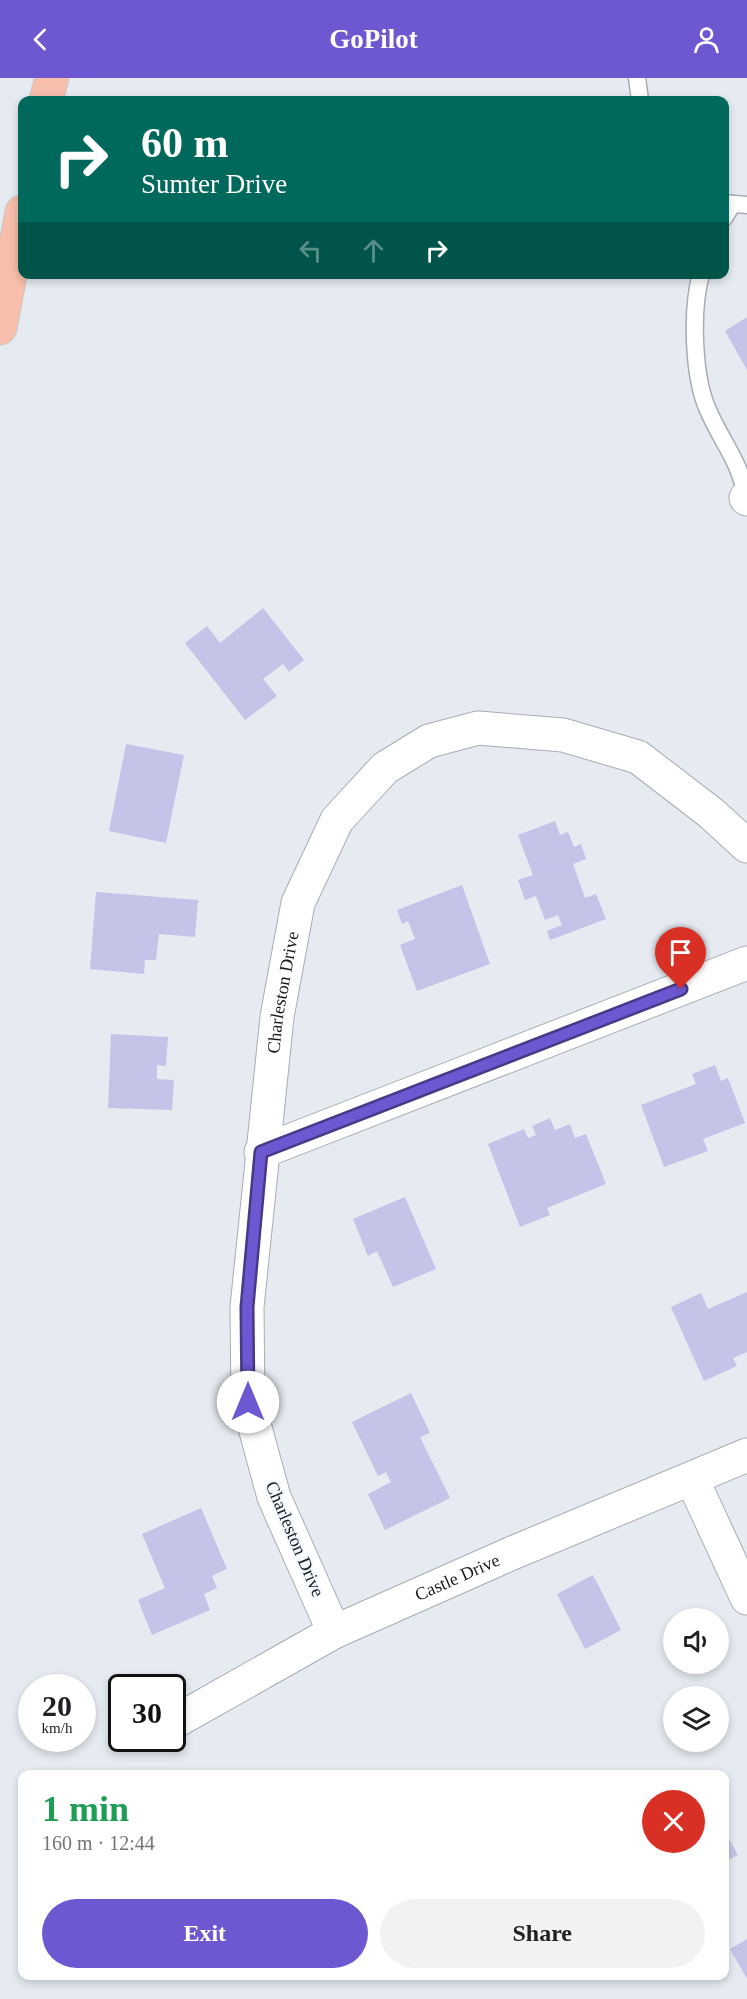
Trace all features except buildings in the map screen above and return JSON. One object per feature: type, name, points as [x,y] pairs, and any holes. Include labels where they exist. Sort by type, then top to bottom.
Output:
[{"type":"highway","points":[[47,96],[52,78]]},
{"type":"highway","points":[[0,328],[18,233]]},
{"type":"street","name":"Charleston Drive","points":[[334,1632],[274,1497],[248,1402],[247,1307],[261,1152],[277,1017],[298,903],[337,820],[385,768],[429,741],[478,728],[563,735],[638,757],[711,813],[747,846]]},
{"type":"street","points":[[261,1152],[747,963]]},
{"type":"street","name":"Castle Drive","points":[[186,1715],[334,1632],[510,1554],[747,1455]]},
{"type":"street","points":[[692,1479],[747,1598]]},
{"type":"lane","points":[[637,78],[639,96]]},
{"type":"lane","points":[[700,279],[697,288],[694,346],[702,388],[707,409],[742,474],[746,499]]},
{"type":"route","points":[[248,1402],[247,1307],[261,1152],[681,989]]}]
